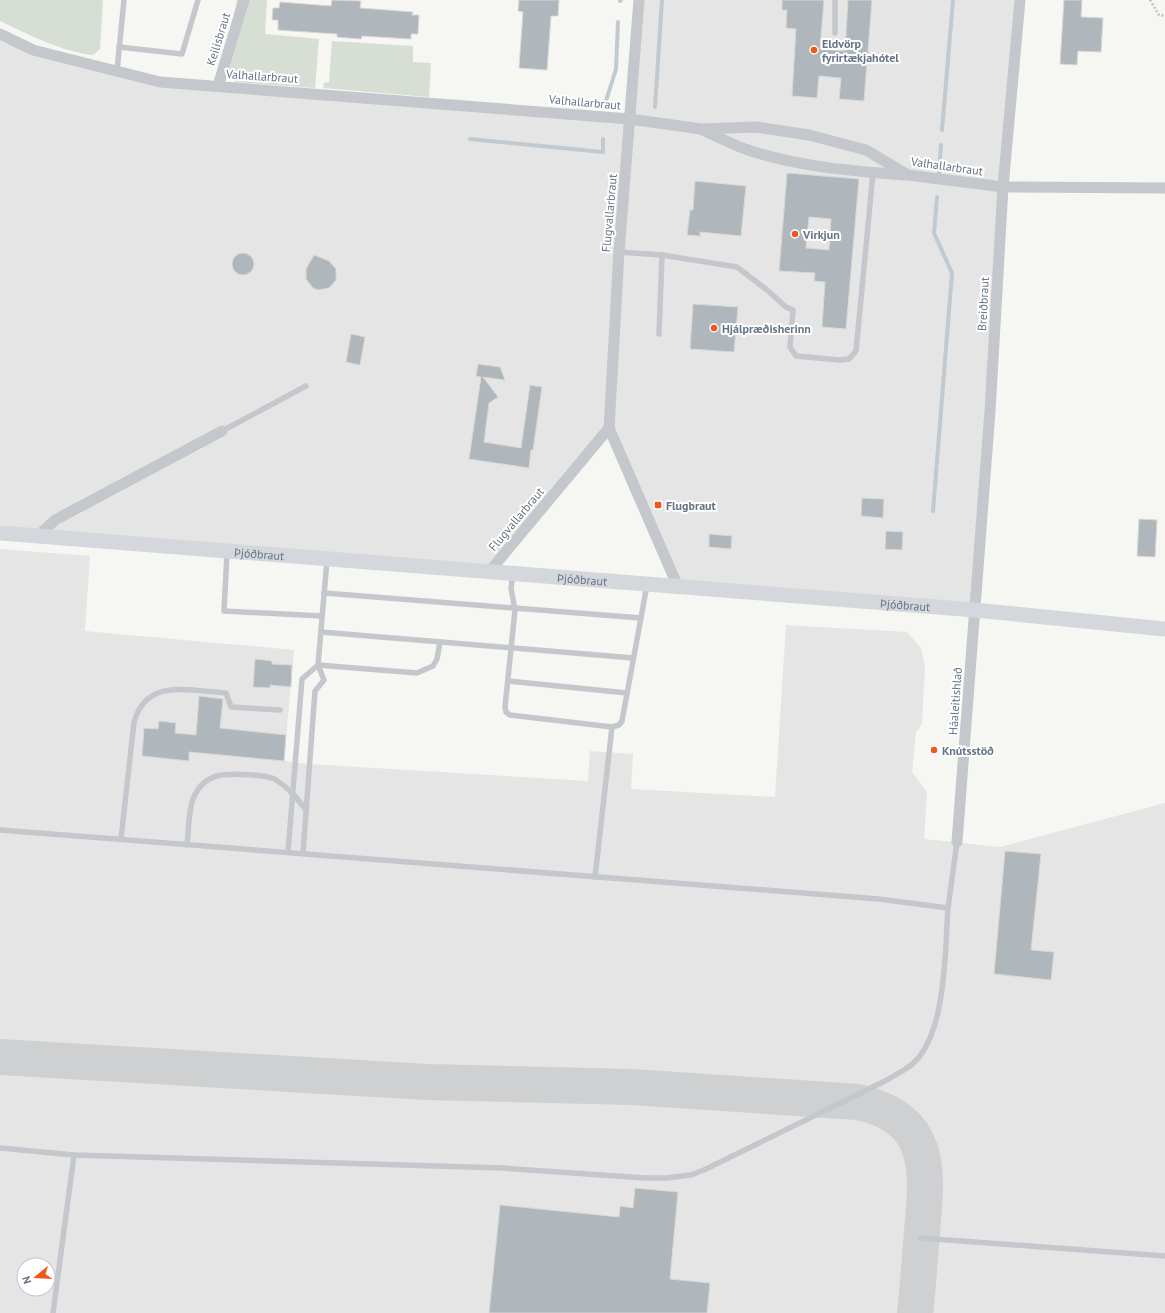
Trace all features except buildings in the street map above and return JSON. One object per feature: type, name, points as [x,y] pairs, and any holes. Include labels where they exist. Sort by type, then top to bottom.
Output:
[{"type":"street","name":"Keilisbraut","points":[[218,86],[244,0]]},
{"type":"street","name":"Flugvallarbraut","points":[[640,0],[619,252],[609,428],[678,587]]},
{"type":"street","name":"Breiðbraut","points":[[975,610],[990,411],[1003,187],[1020,0]]},
{"type":"street","name":"Valhallarbraut","points":[[0,34],[33,50],[160,82],[630,119],[701,129],[756,127],[809,135],[866,150],[908,175],[1003,187],[1165,188]]},
{"type":"street","points":[[701,129],[748,150],[794,162],[833,170],[908,175]]},
{"type":"street","name":"Flugvallarbraut","points":[[488,572],[609,428]]},
{"type":"street","points":[[37,537],[55,520],[222,431]]},
{"type":"street","name":"Þjóðbraut","points":[[0,533],[975,610],[1165,629]]},
{"type":"street","name":"Háaleitishlað","points":[[957,842],[975,610]]},
{"type":"lane","points":[[116,71],[124,0]]},
{"type":"lane","points":[[119,47],[182,54],[198,0]]},
{"type":"lane","points":[[835,0],[835,33]]},
{"type":"lane","points":[[619,252],[662,255],[737,267],[786,307],[793,310],[790,347],[796,356],[839,360],[849,359],[856,351],[873,173]]},
{"type":"lane","points":[[659,334],[662,255]]},
{"type":"lane","points":[[222,431],[306,386]]},
{"type":"lane","points":[[227,552],[224,611],[322,616]]},
{"type":"lane","points":[[303,853],[315,691],[324,680],[318,665],[327,560]]},
{"type":"lane","points":[[513,574],[511,588],[515,608],[505,707],[506,712],[510,715],[612,727],[622,721],[647,585]]},
{"type":"lane","points":[[324,593],[641,618]]},
{"type":"lane","points":[[321,632],[633,658]]},
{"type":"lane","points":[[288,852],[302,679],[318,665],[417,673],[433,666],[437,659],[440,642]]},
{"type":"lane","points":[[508,681],[626,693]]},
{"type":"lane","points":[[120,839],[134,722],[139,707],[149,696],[167,690],[226,693],[231,707],[280,710]]},
{"type":"lane","points":[[595,877],[612,727]]},
{"type":"lane","points":[[187,845],[193,799],[205,782],[214,776],[226,773],[266,776],[275,779],[293,792],[306,810]]},
{"type":"lane","points":[[0,830],[879,899],[948,908]]},
{"type":"lane","points":[[0,1148],[74,1155],[502,1168],[645,1178],[691,1175],[883,1082],[903,1071],[920,1056],[935,1026],[944,963],[948,908],[957,842]]},
{"type":"lane","points":[[53,1313],[74,1155]]},
{"type":"lane","points":[[922,1238],[1165,1256]]},
{"type":"path","points":[[1150,0],[1159,15],[1165,16]]},
{"type":"shaded area","points":[[0,0],[103,0],[100,49],[93,55],[69,50],[45,42],[0,21]]},
{"type":"shaded area","points":[[237,0],[267,0],[265,34],[319,39],[315,88],[235,82],[227,72],[226,58]]},
{"type":"shaded area","points":[[639,0],[1020,0],[975,610],[678,587],[609,428],[489,572],[0,533],[0,34],[33,50],[160,82],[630,119]]},
{"type":"shaded area","points":[[332,41],[413,46],[413,62],[431,63],[429,97],[323,88],[324,83],[329,82]]},
{"type":"shaded area","points":[[0,549],[90,556],[85,631],[294,650],[284,761],[309,764],[588,781],[590,751],[633,754],[631,789],[775,797],[786,625],[907,632],[921,648],[925,668],[922,724],[916,732],[912,772],[927,792],[924,839],[1000,847],[1165,803],[1165,1313],[0,1313]]},
{"type":"waterway","points":[[655,107],[662,0]]},
{"type":"waterway","points":[[942,130],[953,0]]},
{"type":"waterway","points":[[606,101],[616,69],[618,22]]},
{"type":"waterway","points":[[470,139],[603,152],[603,139]]},
{"type":"waterway","points":[[939,173],[941,145]]},
{"type":"waterway","points":[[933,511],[952,273],[934,233],[937,197]]},
{"type":"taxiway","points":[[0,1057],[427,1082],[632,1087],[858,1102],[882,1110],[900,1120],[912,1134],[920,1149],[924,1167],[925,1187],[915,1313]]},
{"type":"place","name":"Eldvörp fyrirtækjahótel","points":[[814,50]]},
{"type":"place","name":"Virkjun","points":[[795,234]]},
{"type":"place","name":"Hjálpræðisherinn","points":[[714,328]]},
{"type":"place","name":"Flugbraut","points":[[658,505]]},
{"type":"place","name":"Knútsstöð","points":[[934,750]]}]
